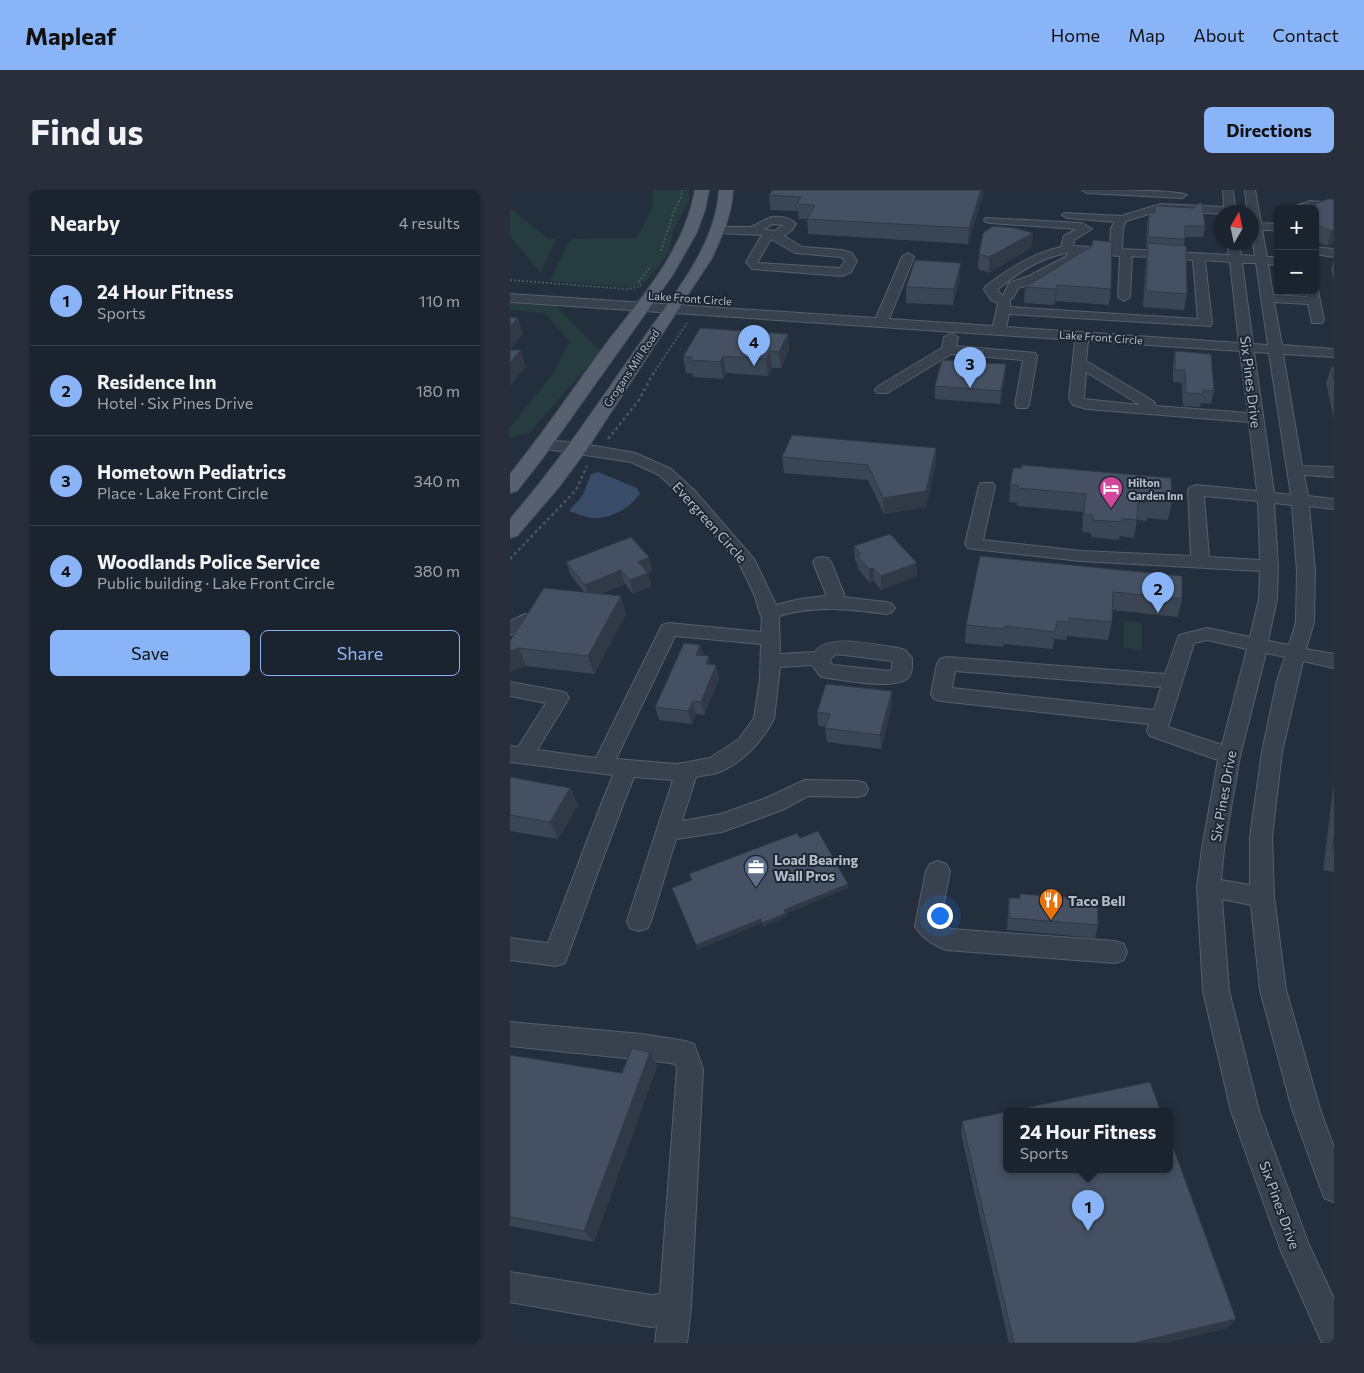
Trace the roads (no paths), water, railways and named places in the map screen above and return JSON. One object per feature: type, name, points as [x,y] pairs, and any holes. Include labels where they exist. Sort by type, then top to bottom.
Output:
[{"type":"main road","name":"Grogans Mill Road","points":[[510,487],[544,445],[644,296],[678,256],[692,229],[702,201],[702,190]]},
{"type":"main road","name":"Grogans Mill Road","points":[[510,532],[552,483],[578,448],[704,258],[718,230],[726,202],[726,190]]},
{"type":"main road","points":[[692,229],[718,230]]},
{"type":"street","points":[[1087,190],[1184,196]]},
{"type":"street","points":[[1228,190],[1229,205]]},
{"type":"street","name":"Six Pines Drive","points":[[1250,190],[1253,205]]},
{"type":"street","points":[[1307,205],[1334,206]]},
{"type":"street","points":[[1041,213],[1122,219],[1161,207],[1214,210]]},
{"type":"street","points":[[1122,219],[1117,228],[1121,252],[1124,297]]},
{"type":"street","points":[[718,230],[754,230],[772,235],[785,245],[798,250],[842,254],[848,256],[851,261],[847,269],[842,272],[756,266],[752,262],[772,235],[788,228],[790,224],[787,221],[774,220],[762,223],[754,230]]},
{"type":"street","points":[[990,220],[1082,226],[1086,229],[1067,243],[1002,280],[990,289],[1004,306],[1205,323],[1199,257]]},
{"type":"street","points":[[1259,220],[1274,226]]},
{"type":"street","name":"Six Pines Drive","points":[[1259,231],[1269,261],[1268,298],[1300,500],[1306,571],[1305,622],[1287,681],[1272,752],[1261,837],[1262,897],[1273,990],[1306,1109],[1334,1188]]},
{"type":"street","points":[[1067,243],[1121,252],[1199,257],[1234,251],[1269,261]]},
{"type":"street","points":[[999,330],[1004,306],[1013,286],[1033,280],[1073,258],[1067,243]]},
{"type":"street","name":"Six Pines Drive","points":[[1234,251],[1266,496],[1269,566],[1268,599],[1229,756],[1213,849],[1209,887],[1216,991],[1246,1111],[1296,1250],[1334,1334]]},
{"type":"street","points":[[1319,251],[1334,253]]},
{"type":"street","points":[[875,321],[908,257]]},
{"type":"street","name":"Lake Front Circle","points":[[515,283],[644,296],[674,303],[875,321],[1334,353]]},
{"type":"street","name":"Lake Front Circle","points":[[510,298],[644,296]]},
{"type":"street","points":[[1268,298],[1313,296],[1317,320]]},
{"type":"street","points":[[943,354],[953,327]]},
{"type":"street","points":[[1082,335],[1076,398],[1078,402],[1087,405],[1256,418]]},
{"type":"street","points":[[943,354],[968,365]]},
{"type":"street","points":[[882,390],[943,354],[1030,356],[1022,406]]},
{"type":"street","points":[[1079,362],[1149,405],[1146,410]]},
{"type":"street","points":[[984,366],[1028,370]]},
{"type":"street","name":"Evergreen Circle","points":[[516,755],[602,766],[677,772],[716,765],[746,744],[764,719],[770,679],[771,619],[763,594],[748,563],[688,493],[665,472],[635,458],[578,448],[544,445]]},
{"type":"street","points":[[1295,470],[1334,472]]},
{"type":"street","points":[[988,486],[974,544],[1081,556],[1269,566]]},
{"type":"street","points":[[1200,561],[1196,490],[1334,504]]},
{"type":"street","points":[[822,562],[835,594],[832,601]]},
{"type":"street","points":[[769,613],[788,606],[832,601],[886,608]]},
{"type":"street","points":[[602,766],[669,629],[771,639]]},
{"type":"street","points":[[1229,756],[1157,732],[1186,639],[1207,634],[1334,660]]},
{"type":"street","points":[[771,662],[820,658]]},
{"type":"street","points":[[1161,718],[941,694],[947,664],[1173,681]]},
{"type":"street","points":[[510,689],[559,698],[516,755]]},
{"type":"street","points":[[510,949],[556,955],[586,876],[596,843],[627,768]]},
{"type":"street","points":[[639,922],[687,770]]},
{"type":"street","points":[[667,832],[722,823],[774,804],[805,788],[857,789]]},
{"type":"street","points":[[938,871],[927,926],[946,939],[1115,952]]},
{"type":"street","points":[[1209,887],[1262,897]]},
{"type":"street","points":[[510,1034],[551,1040],[650,1046],[686,1053],[690,1069],[675,1307],[671,1343]]},
{"type":"street","points":[[510,1287],[651,1311],[675,1307]]},
{"type":"water","points":[[598,472],[637,488],[640,494],[625,508],[606,517],[592,518],[569,511],[583,495],[591,474]]},
{"type":"place","name":"Woodlands Police Service","points":[[754,366]]},
{"type":"place","name":"Hometown Pediatrics","points":[[970,388]]},
{"type":"place","name":"Hilton Garden Inn","points":[[1111,509]]},
{"type":"place","name":"Residence Inn","points":[[1158,613]]},
{"type":"place","name":"Load Bearing Wall Pros","points":[[756,888]]},
{"type":"place","name":"Taco Bell","points":[[1051,921]]},
{"type":"place","name":"24 Hour Fitness","points":[[1088,1231]]}]
